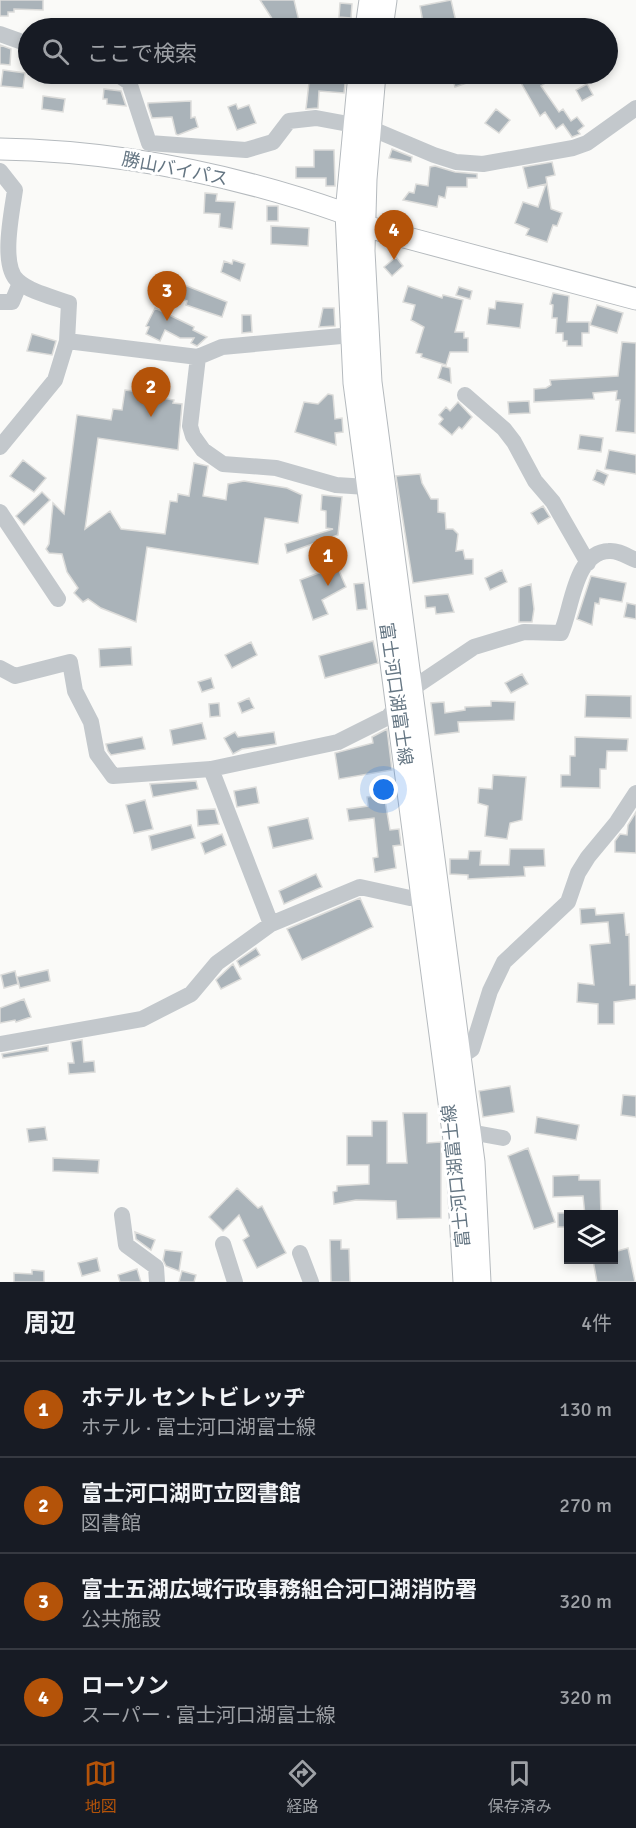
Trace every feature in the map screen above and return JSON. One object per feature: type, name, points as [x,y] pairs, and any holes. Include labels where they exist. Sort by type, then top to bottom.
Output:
[{"type":"main road","points":[[367,18],[370,0]]},
{"type":"main road","points":[[383,18],[386,0]]},
{"type":"main road","name":"富士河口湖富士線","points":[[360,84],[362,126],[358,335],[367,487],[404,697],[461,1131],[477,1189],[480,1282]]},
{"type":"main road","name":"富士河口湖富士線","points":[[362,126],[372,84]]},
{"type":"main road","name":"勝山バイパス","points":[[0,149],[86,153],[128,158],[240,182],[359,217]]},
{"type":"main road","points":[[359,217],[636,288]]},
{"type":"main road","points":[[359,217],[636,299]]},
{"type":"main road","name":"富士河口湖富士線","points":[[358,335],[378,448],[423,895],[450,1055]]},
{"type":"main road","name":"富士河口湖富士線","points":[[461,1131],[460,1189],[464,1282]]},
{"type":"street","points":[[0,34],[18,40]]},
{"type":"street","points":[[130,84],[149,143],[246,150],[273,142],[289,121],[316,118],[362,126],[456,162],[499,163],[587,142],[636,108]]},
{"type":"street","points":[[0,171],[15,190],[8,260],[12,275],[20,283],[69,303],[67,342],[55,380],[0,447]]},
{"type":"street","points":[[0,302],[12,302],[20,283]]},
{"type":"street","points":[[67,342],[198,357],[222,347],[358,335]]},
{"type":"street","points":[[198,357],[190,426],[193,436],[203,450],[223,464],[276,468],[336,485],[367,487]]},
{"type":"street","points":[[465,395],[504,429],[514,442],[535,481],[553,502],[588,563]]},
{"type":"street","points":[[0,512],[58,599]]},
{"type":"street","points":[[0,668],[15,676],[70,662],[75,692],[91,722],[97,754],[113,776],[211,769],[338,742],[388,717],[404,697],[474,647],[524,632],[561,633],[580,573],[588,563],[609,551],[636,561]]},
{"type":"street","points":[[211,769],[271,924]]},
{"type":"street","points":[[450,1055],[472,1049],[490,991],[504,962],[568,902],[578,873],[636,793]]},
{"type":"street","points":[[0,1044],[142,1019],[191,994],[217,963],[271,924],[360,887],[410,898],[423,895]]},
{"type":"street","points":[[461,1131],[503,1138]]},
{"type":"street","points":[[122,1215],[126,1245],[156,1267],[157,1282]]},
{"type":"street","points":[[223,1244],[235,1282]]},
{"type":"street","points":[[300,1253],[311,1282]]},
{"type":"building","points":[[0,0],[43,0],[43,10],[14,9],[14,12],[8,12],[8,16],[0,16]]},
{"type":"building","points":[[260,0],[294,0],[298,18],[272,18]]},
{"type":"building","points":[[451,0],[455,18],[422,18],[420,6]]},
{"type":"building","points":[[340,3],[352,4],[351,18],[339,17]]},
{"type":"building","points":[[0,45],[11,49],[10,65],[0,64]]},
{"type":"building","points":[[3,70],[18,72],[18,84],[24,84],[23,88],[1,86]]},
{"type":"building","points":[[309,84],[345,84],[344,93],[319,91],[318,108],[306,109]]},
{"type":"building","points":[[522,84],[544,84],[541,86],[559,112],[563,109],[571,121],[577,117],[584,126],[578,131],[580,134],[572,137],[563,124],[556,129],[545,112],[540,116]]},
{"type":"building","points":[[587,84],[593,95],[582,101],[576,90]]},
{"type":"building","points":[[104,89],[121,91],[126,106],[107,104],[107,99],[103,99]]},
{"type":"building","points":[[43,96],[65,99],[63,112],[42,109]]},
{"type":"building","points":[[191,101],[191,118],[195,117],[198,127],[178,135],[172,117],[152,118],[148,106],[148,103]]},
{"type":"building","points":[[236,104],[238,109],[249,105],[256,123],[237,130],[228,107]]},
{"type":"building","points":[[496,109],[510,120],[499,133],[485,123]]},
{"type":"building","points":[[392,149],[412,157],[411,162],[389,158]]},
{"type":"building","points":[[314,150],[334,150],[335,186],[326,186],[326,178],[296,178],[296,167],[314,167]]},
{"type":"building","points":[[552,162],[555,175],[546,177],[551,209],[562,213],[557,226],[553,225],[547,242],[526,235],[529,229],[515,223],[523,202],[538,207],[546,184],[528,188],[523,167]]},
{"type":"building","points":[[435,166],[455,172],[477,174],[477,178],[467,178],[467,187],[447,187],[445,198],[439,196],[437,207],[403,200],[409,192],[414,193],[416,184],[428,186],[430,167]]},
{"type":"building","points":[[205,193],[217,194],[216,201],[235,202],[232,229],[219,227],[220,214],[204,213]]},
{"type":"building","points":[[267,206],[278,206],[278,221],[267,221]]},
{"type":"building","points":[[271,226],[309,228],[308,246],[271,244]]},
{"type":"building","points":[[396,257],[403,266],[392,276],[384,267]]},
{"type":"building","points":[[233,260],[245,264],[240,281],[221,272],[224,261],[232,264]]},
{"type":"building","points":[[182,284],[227,302],[222,317],[186,305],[187,301],[178,298]]},
{"type":"building","points":[[408,286],[442,298],[443,295],[463,300],[455,332],[464,332],[464,338],[468,338],[468,352],[450,352],[446,365],[421,357],[422,354],[416,353],[424,327],[411,320],[415,305],[403,302]]},
{"type":"building","points":[[459,287],[472,291],[470,299],[456,295]]},
{"type":"building","points":[[553,293],[569,296],[567,322],[589,322],[589,333],[582,333],[582,346],[567,346],[567,341],[563,341],[563,333],[556,333],[557,318],[552,318],[553,305],[550,304]]},
{"type":"building","points":[[496,301],[523,304],[520,328],[487,324],[489,308],[495,309]]},
{"type":"building","points":[[597,305],[623,313],[617,333],[590,325]]},
{"type":"building","points":[[155,308],[194,327],[193,330],[207,337],[197,346],[191,343],[194,338],[180,338],[165,330],[160,341],[146,334],[149,327],[146,326]]},
{"type":"building","points":[[323,308],[334,308],[335,326],[319,327]]},
{"type":"building","points":[[242,315],[251,315],[252,332],[242,333]]},
{"type":"building","points":[[32,334],[56,341],[52,355],[27,351]]},
{"type":"building","points":[[622,342],[636,343],[635,433],[616,431],[620,400],[616,400],[617,391],[593,393],[594,399],[534,402],[534,389],[546,388],[551,385],[550,380],[618,376]]},
{"type":"building","points":[[442,366],[450,368],[451,383],[438,378]]},
{"type":"building","points":[[125,390],[155,394],[155,397],[174,400],[173,403],[182,404],[178,450],[98,438],[85,529],[110,511],[121,529],[165,534],[170,501],[177,502],[178,494],[189,496],[194,463],[208,466],[203,496],[226,500],[228,484],[244,481],[287,488],[302,495],[298,523],[265,518],[258,564],[147,547],[136,622],[101,608],[88,599],[83,602],[74,593],[78,588],[67,572],[62,554],[49,553],[46,549],[49,544],[53,503],[64,514],[77,415],[111,420],[113,409],[122,410]]},
{"type":"building","points":[[328,394],[333,395],[335,419],[342,418],[343,432],[335,433],[336,445],[295,432],[304,402],[318,404]]},
{"type":"building","points":[[529,401],[530,413],[509,414],[508,402]]},
{"type":"building","points":[[458,402],[472,417],[462,429],[459,427],[452,435],[439,424],[443,419],[439,415],[446,407],[450,411]]},
{"type":"building","points":[[580,435],[603,438],[601,452],[578,449]]},
{"type":"building","points":[[609,450],[636,455],[636,474],[605,469]]},
{"type":"building","points":[[23,460],[46,478],[34,492],[10,476]]},
{"type":"building","points":[[597,470],[608,475],[604,485],[593,480]]},
{"type":"building","points":[[420,474],[431,499],[438,499],[438,512],[445,513],[446,529],[453,529],[458,534],[456,551],[463,550],[465,559],[473,559],[473,574],[413,583],[396,476]]},
{"type":"building","points":[[42,492],[50,500],[24,525],[16,516]]},
{"type":"building","points":[[322,495],[342,497],[338,535],[287,553],[285,544],[333,529],[326,528],[326,511],[321,510]]},
{"type":"building","points":[[543,506],[550,517],[538,524],[531,513]]},
{"type":"building","points":[[337,566],[346,587],[322,600],[328,614],[313,620],[300,580]]},
{"type":"building","points":[[502,570],[507,582],[490,590],[485,578]]},
{"type":"building","points":[[591,576],[626,583],[622,602],[600,598],[599,604],[595,603],[592,625],[577,619]]},
{"type":"building","points":[[364,583],[367,609],[357,610],[354,584]]},
{"type":"building","points":[[531,584],[534,609],[532,622],[519,622],[519,588]]},
{"type":"building","points":[[448,594],[454,612],[436,614],[435,607],[426,608],[425,596]]},
{"type":"building","points":[[627,603],[636,605],[636,619],[624,617]]},
{"type":"building","points":[[373,641],[378,663],[325,678],[319,656]]},
{"type":"building","points":[[251,642],[257,655],[232,668],[225,655]]},
{"type":"building","points":[[131,647],[132,665],[100,667],[99,649]]},
{"type":"building","points":[[522,674],[528,684],[511,693],[505,683]]},
{"type":"building","points":[[211,678],[214,688],[202,692],[198,682]]},
{"type":"building","points":[[586,695],[631,696],[631,718],[585,717]]},
{"type":"building","points":[[249,698],[254,708],[242,713],[238,703]]},
{"type":"building","points":[[491,701],[515,702],[514,720],[458,722],[459,732],[435,735],[431,703],[444,702],[445,713],[465,710],[465,707],[491,706]]},
{"type":"building","points":[[219,703],[220,716],[210,717],[209,704]]},
{"type":"building","points":[[202,723],[206,739],[173,745],[170,730]]},
{"type":"building","points":[[387,729],[392,770],[339,779],[335,753],[373,743],[372,737]]},
{"type":"building","points":[[235,732],[238,737],[274,732],[276,744],[242,749],[233,754],[224,738]]},
{"type":"building","points":[[142,737],[145,749],[111,755],[108,751],[106,744]]},
{"type":"building","points":[[575,737],[628,739],[627,751],[607,751],[606,769],[600,769],[600,788],[561,787],[561,775],[570,775],[570,756],[575,756]]},
{"type":"building","points":[[493,775],[526,777],[522,820],[510,823],[507,839],[485,836],[488,806],[478,803],[479,788],[492,789]]},
{"type":"building","points":[[196,781],[198,789],[153,797],[150,784]]},
{"type":"building","points":[[256,787],[259,803],[237,807],[234,791]]},
{"type":"building","points":[[384,794],[390,830],[399,829],[401,845],[393,846],[396,868],[375,872],[373,858],[378,857],[374,818],[349,821],[347,809],[368,806],[367,797]]},
{"type":"building","points":[[145,800],[153,829],[134,833],[126,805]]},
{"type":"building","points":[[215,809],[219,824],[198,826],[197,810]]},
{"type":"building","points":[[636,812],[636,853],[615,852],[615,841],[620,834],[627,835],[628,825]]},
{"type":"building","points":[[308,818],[313,839],[273,848],[268,827]]},
{"type":"building","points":[[191,825],[195,838],[152,850],[149,836]]},
{"type":"building","points":[[222,834],[226,845],[205,854],[201,843]]},
{"type":"building","points":[[510,849],[544,849],[545,866],[524,867],[525,876],[468,879],[468,875],[450,874],[450,859],[468,859],[469,851],[481,851],[480,865],[509,865]]},
{"type":"building","points":[[316,874],[322,887],[284,904],[279,891]]},
{"type":"building","points":[[360,898],[373,927],[302,960],[287,929]]},
{"type":"building","points":[[595,908],[596,915],[624,913],[626,935],[629,934],[630,985],[636,985],[636,999],[614,1002],[614,1024],[598,1024],[598,1004],[577,1002],[578,983],[594,985],[590,945],[610,943],[608,922],[581,924],[580,909]]},
{"type":"building","points":[[256,948],[260,955],[240,967],[237,961]]},
{"type":"building","points":[[233,964],[241,979],[221,989],[216,980]]},
{"type":"building","points":[[48,970],[50,981],[20,988],[17,977]]},
{"type":"building","points":[[15,971],[18,984],[4,988],[1,975]]},
{"type":"building","points":[[24,999],[31,1017],[16,1022],[15,1020],[0,1023],[0,1008]]},
{"type":"building","points":[[82,1040],[84,1062],[94,1061],[95,1072],[69,1074],[68,1063],[74,1063],[71,1042]]},
{"type":"building","points":[[48,1046],[48,1051],[3,1058],[2,1054]]},
{"type":"building","points":[[510,1086],[514,1112],[483,1117],[479,1091]]},
{"type":"building","points":[[623,1095],[636,1096],[636,1117],[621,1115]]},
{"type":"building","points":[[403,1113],[427,1113],[427,1143],[441,1142],[441,1218],[397,1219],[396,1201],[356,1200],[334,1204],[333,1192],[337,1191],[337,1186],[369,1184],[369,1165],[347,1165],[347,1136],[372,1136],[372,1121],[387,1121],[387,1163],[407,1163]]},
{"type":"building","points":[[537,1117],[579,1125],[576,1140],[535,1133]]},
{"type":"building","points":[[45,1127],[47,1140],[29,1142],[27,1129]]},
{"type":"building","points":[[528,1148],[555,1222],[534,1229],[508,1156]]},
{"type":"building","points":[[53,1158],[99,1160],[98,1173],[53,1171]]},
{"type":"building","points":[[579,1175],[579,1180],[600,1180],[601,1210],[584,1210],[583,1196],[553,1197],[553,1176]]},
{"type":"building","points":[[237,1188],[258,1208],[262,1206],[286,1253],[257,1268],[243,1240],[249,1236],[239,1215],[223,1231],[209,1217]]},
{"type":"building","points":[[558,1213],[564,1213],[564,1227],[558,1227]]},
{"type":"building","points":[[135,1232],[155,1240],[151,1250],[136,1239]]},
{"type":"building","points":[[330,1240],[341,1240],[341,1249],[349,1249],[350,1282],[331,1282]]},
{"type":"building","points":[[628,1248],[635,1282],[597,1282],[594,1264],[618,1264],[618,1251]]},
{"type":"building","points":[[165,1250],[182,1252],[179,1271],[166,1266],[163,1260]]},
{"type":"building","points":[[97,1258],[100,1271],[82,1276],[78,1263]]},
{"type":"building","points":[[137,1269],[141,1282],[120,1282],[118,1275]]},
{"type":"building","points":[[32,1270],[44,1271],[44,1282],[14,1282],[14,1273],[32,1274]]},
{"type":"building","points":[[182,1271],[196,1275],[194,1282],[179,1282]]},
{"type":"place","name":"ローソン","points":[[394,260]]},
{"type":"place","name":"富士五湖広域行政事務組合河口湖消防署","points":[[167,321]]},
{"type":"place","name":"富士河口湖町立図書館","points":[[151,417]]},
{"type":"place","name":"ホテル セントビレッヂ","points":[[328,586]]}]
